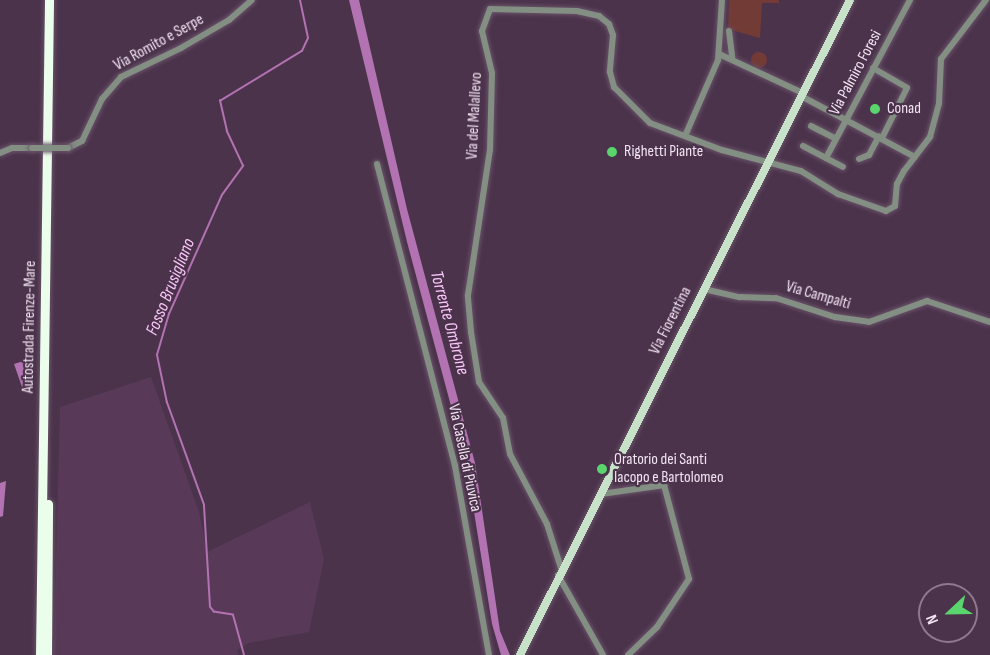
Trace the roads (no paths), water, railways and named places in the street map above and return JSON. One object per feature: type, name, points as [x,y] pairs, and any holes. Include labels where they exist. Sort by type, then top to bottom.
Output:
[{"type":"highway","name":"Autostrada Firenze-Mare","points":[[40,655],[49,0]]},
{"type":"highway","name":"Autostrada Firenze-Mare","points":[[46,655],[55,0]]},
{"type":"main road","name":"Via Fiorentina","points":[[520,655],[559,571],[601,494],[850,0]]},
{"type":"street","name":"Via Romito e Serpe","points":[[0,153],[12,148],[68,148],[82,141],[102,99],[121,77],[181,48],[229,20],[252,0]]},
{"type":"street","points":[[488,0],[490,9],[577,11],[599,16],[609,24],[614,35],[610,78],[617,93],[650,123],[767,163],[801,171],[838,194],[886,211],[895,206],[897,184],[927,143],[936,117],[941,59],[984,0]]},
{"type":"street","points":[[686,136],[720,54],[722,0]]},
{"type":"street","name":"Via Palmiro Foresi","points":[[826,158],[910,0]]},
{"type":"street","name":"Via del Malallevo","points":[[490,9],[483,31],[492,74],[490,150],[468,295],[471,335],[479,382],[503,418],[510,454],[546,524],[559,571],[603,655]]},
{"type":"street","points":[[729,32],[732,57]]},
{"type":"street","points":[[720,54],[732,57],[915,157]]},
{"type":"street","points":[[859,159],[869,155],[907,90],[902,83],[873,68]]},
{"type":"street","points":[[811,126],[836,139]]},
{"type":"street","points":[[803,146],[843,166]]},
{"type":"street","name":"Via Casella di Piuvica","points":[[377,164],[455,466],[489,655]]},
{"type":"street","name":"Via Campalti","points":[[704,289],[740,297],[776,298],[835,317],[869,322],[927,302],[990,322]]},
{"type":"street","points":[[606,484],[617,494]]},
{"type":"street","points":[[601,494],[617,494],[664,485],[689,579],[657,627],[628,655]]},
{"type":"waterway","name":"Fosso Brusigliano","points":[[244,655],[233,615],[214,612],[210,607],[204,505],[167,403],[157,355],[169,314],[222,195],[243,166],[227,131],[220,101],[302,51],[308,38],[300,0]]},
{"type":"place","name":"Conad","points":[[875,109]]},
{"type":"place","name":"Righetti Piante","points":[[612,152]]},
{"type":"place","name":"Oratorio dei Santi Iacopo e Bartolomeo","points":[[602,469]]},
{"type":"water label","name":"Torrente Ombrone","points":[[449,323]]}]
